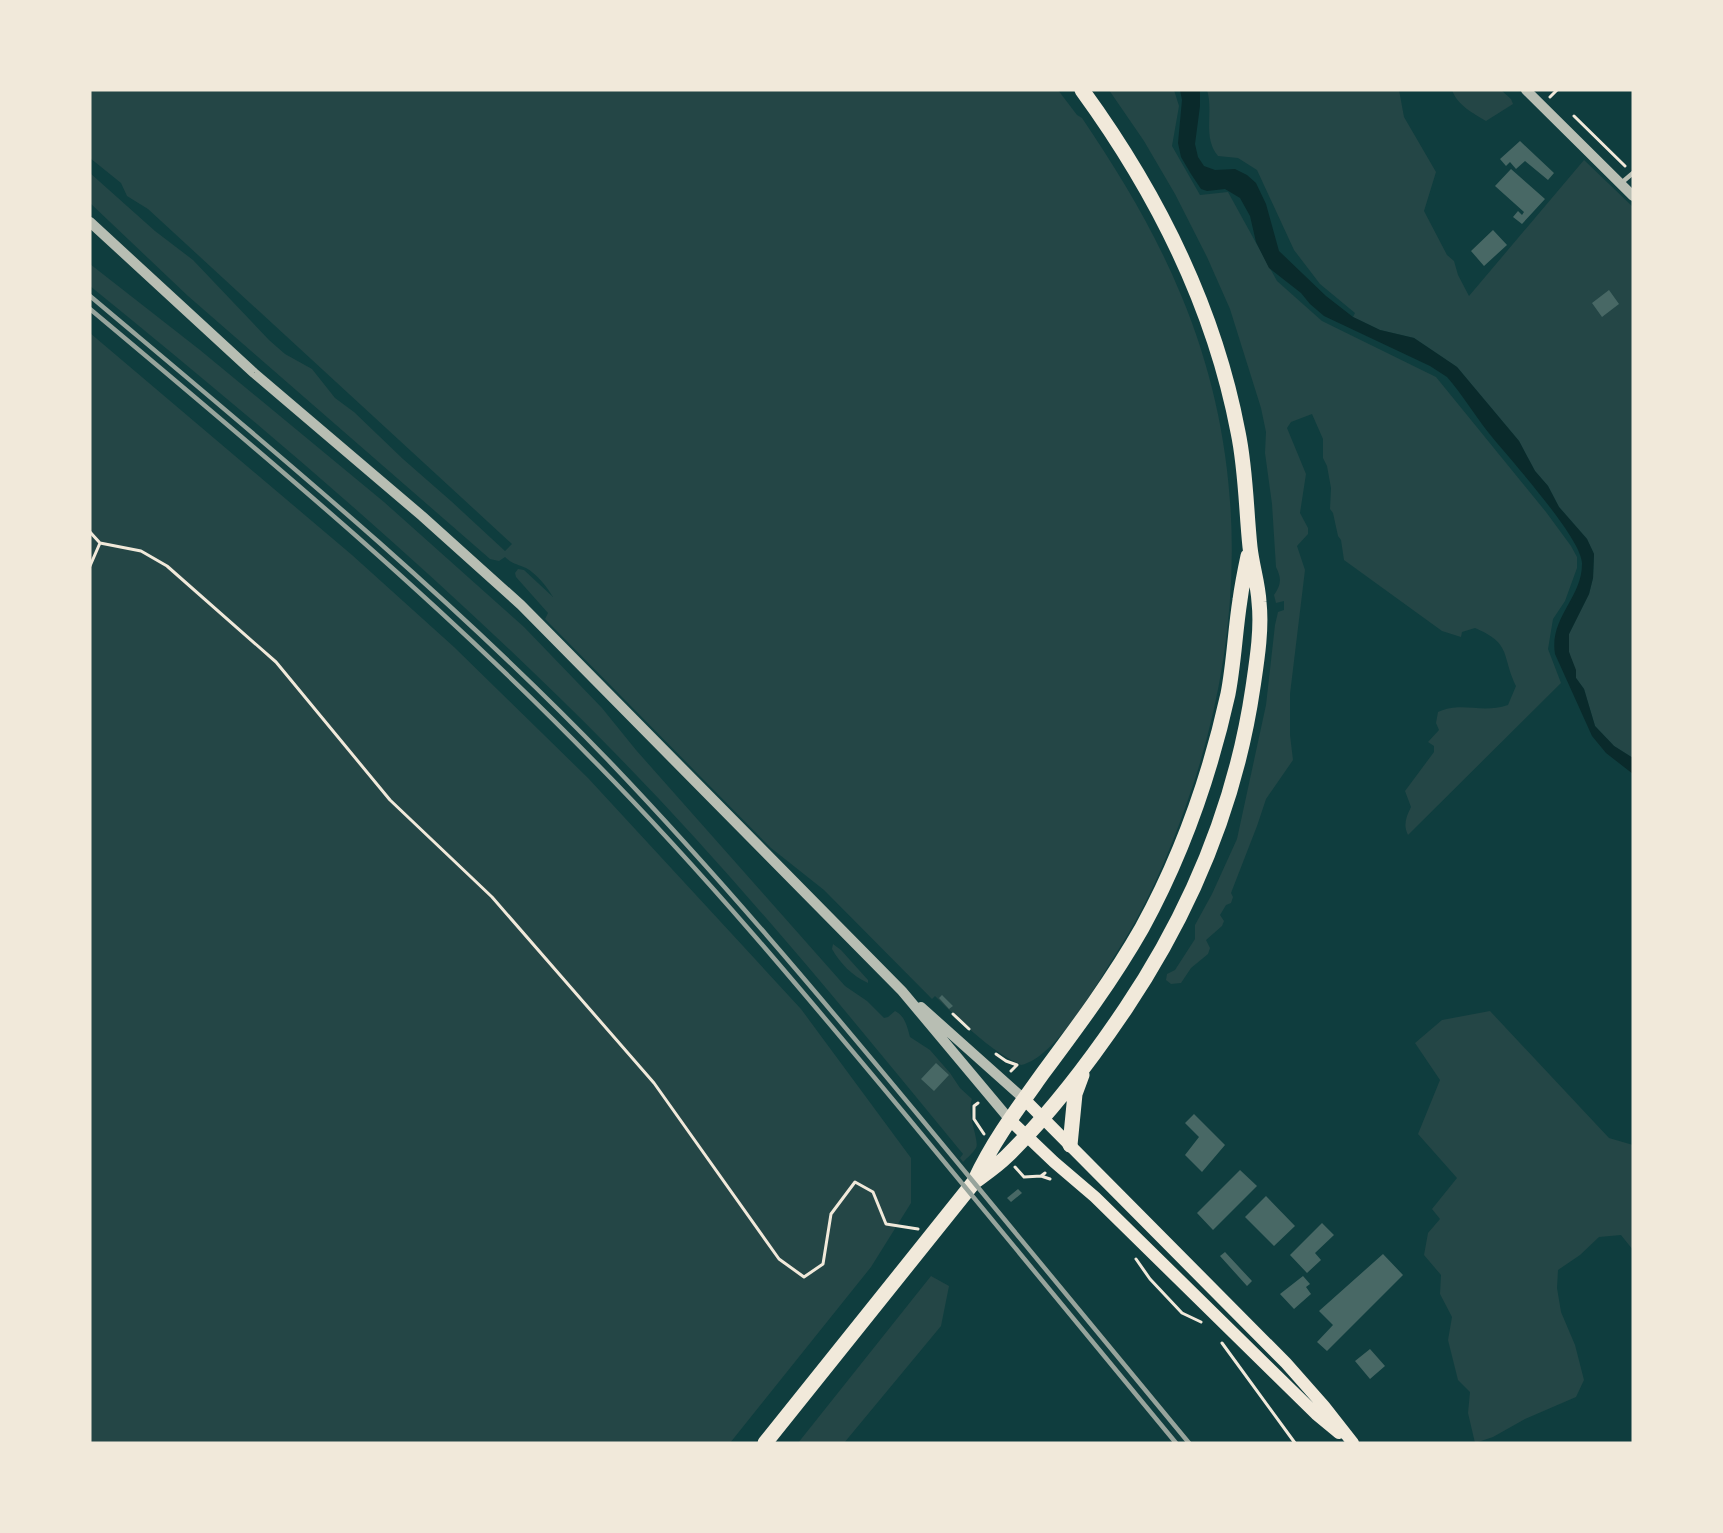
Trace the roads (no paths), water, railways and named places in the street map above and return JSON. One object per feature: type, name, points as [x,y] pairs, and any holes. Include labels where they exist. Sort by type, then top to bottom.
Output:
[{"type":"main road","points":[[974,1182],[1006,1157],[1086,1064],[1142,984],[1180,917],[1206,861],[1231,790],[1248,720],[1258,643],[1260,604],[1250,547],[1245,482],[1238,432],[1221,359],[1201,299],[1174,240],[1123,149],[1082,90]]},
{"type":"main road","points":[[765,1443],[974,1182],[993,1144],[1121,963],[1164,886],[1185,836],[1215,744],[1228,693],[1240,600],[1250,547]]},
{"type":"main road","points":[[1070,1145],[1075,1094],[1086,1064]]},
{"type":"main road","points":[[1024,1099],[1286,1363],[1324,1406],[1351,1443]]},
{"type":"main road","points":[[1010,1120],[1095,1197],[1316,1413],[1351,1443]]},
{"type":"street","points":[[1526,90],[1633,196]]},
{"type":"street","points":[[90,222],[254,373],[422,516],[521,605],[902,991],[1010,1120]]},
{"type":"street","points":[[902,991],[1024,1099]]},
{"type":"lane","points":[[1620,184],[1633,173]]},
{"type":"railway","points":[[90,296],[289,464],[420,579],[547,698],[608,760],[728,891],[805,980],[1189,1443]]},
{"type":"railway","points":[[90,309],[285,474],[412,586],[475,644],[596,763],[754,935],[1176,1443]]}]
